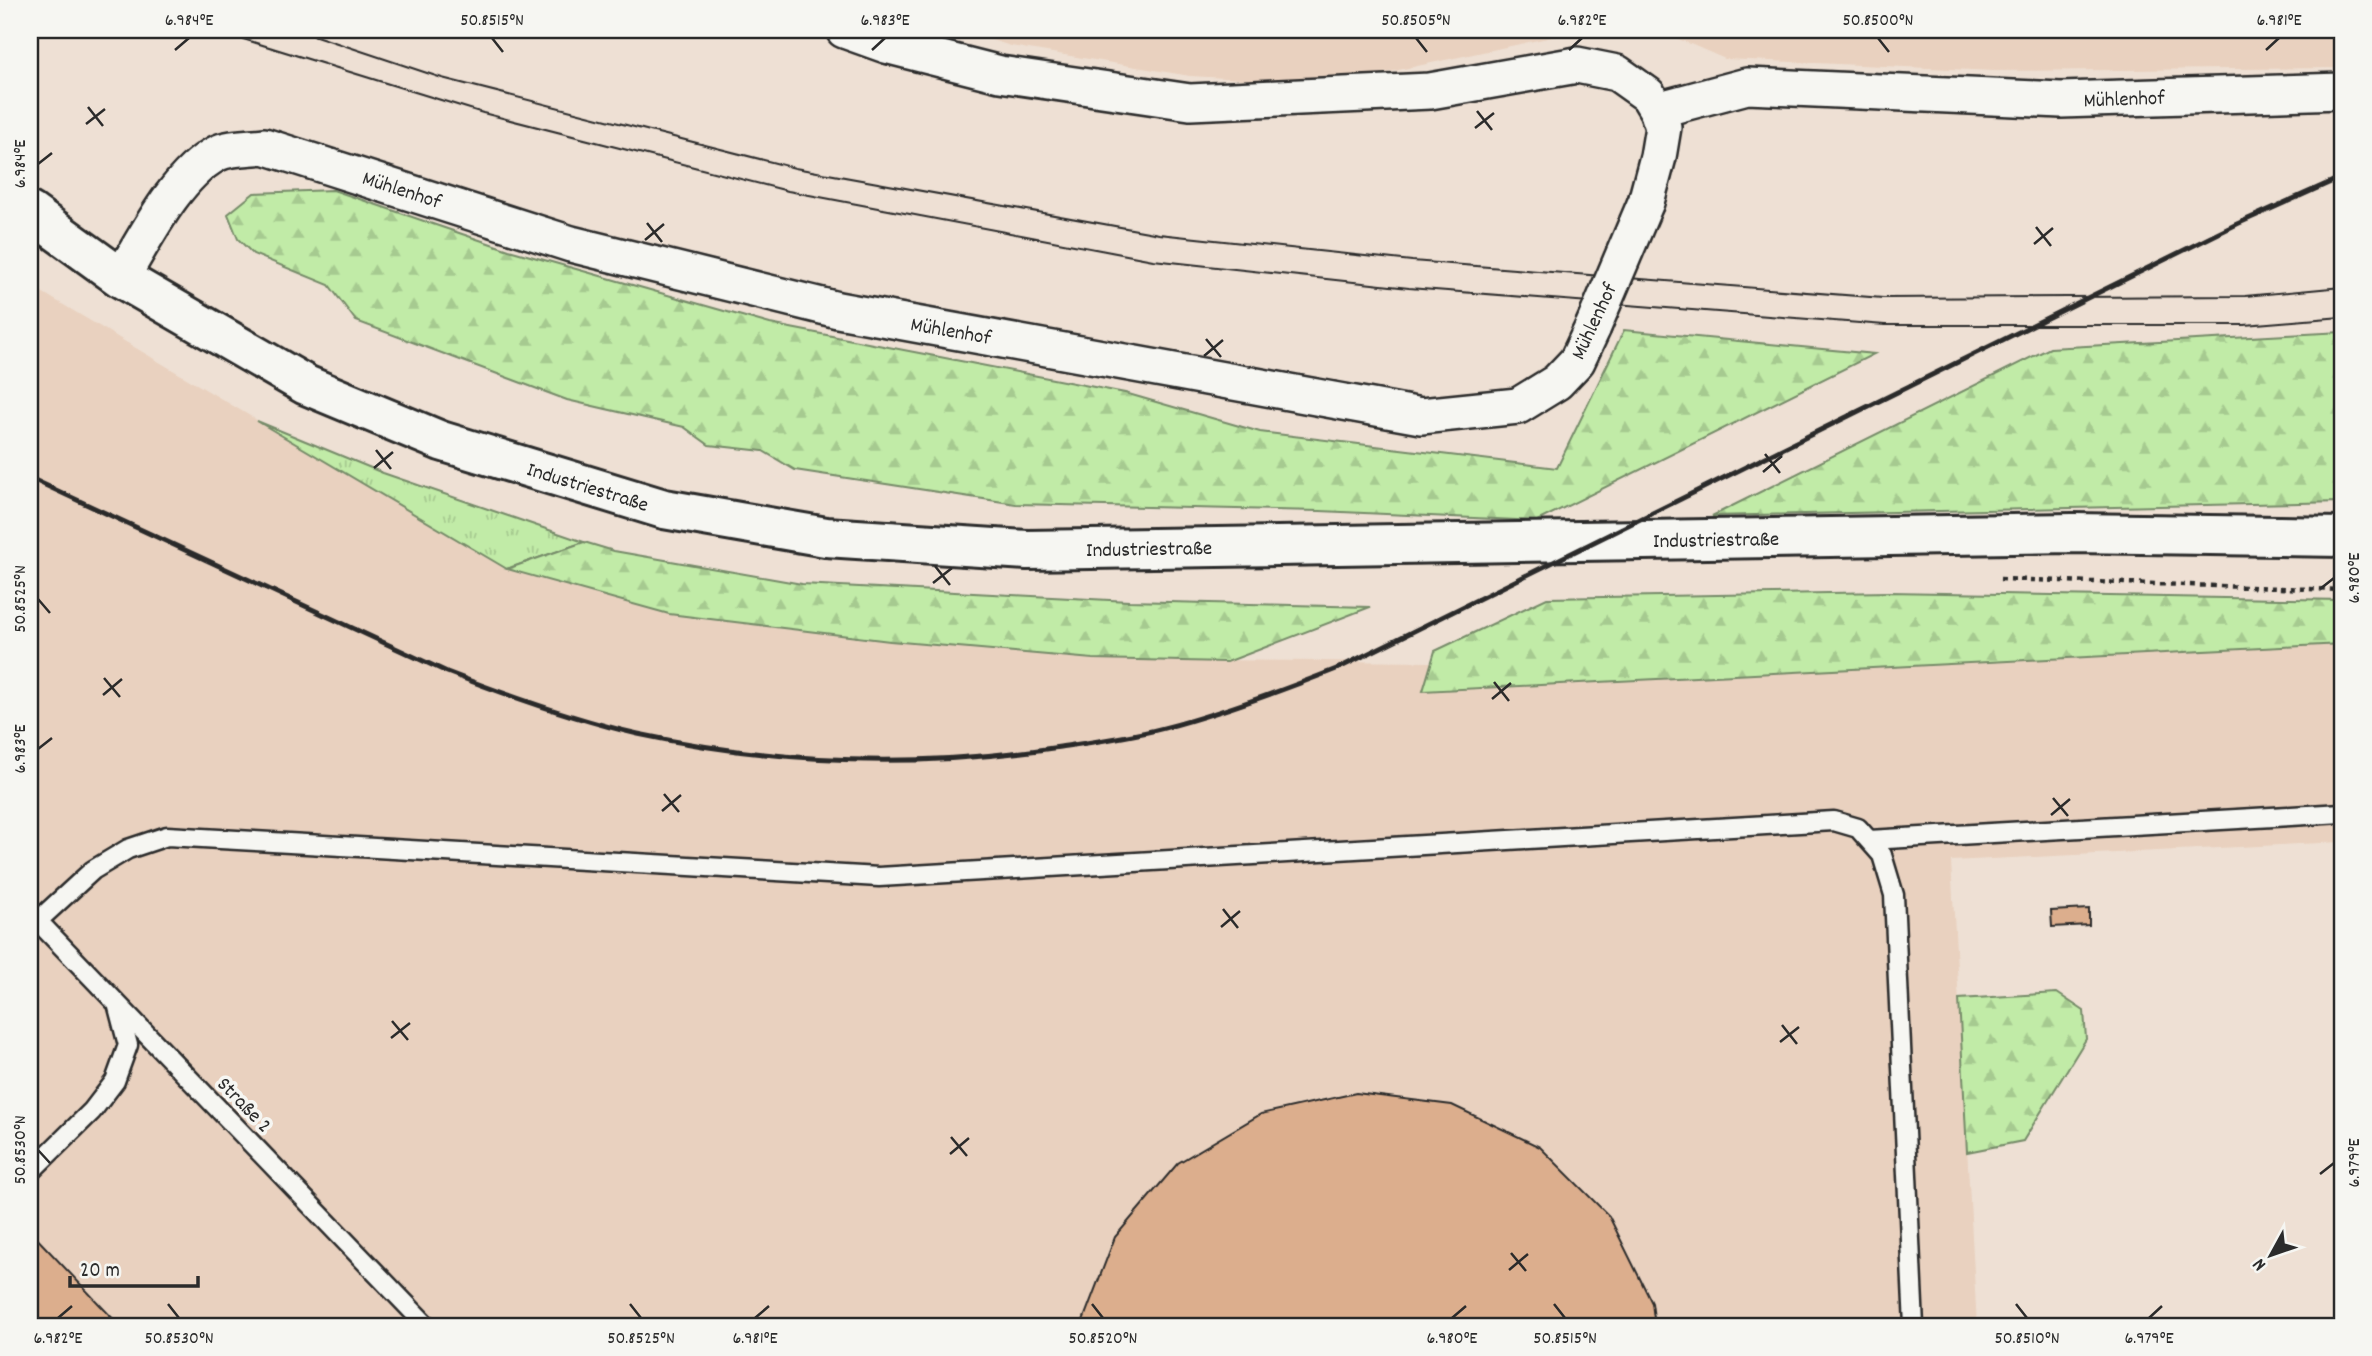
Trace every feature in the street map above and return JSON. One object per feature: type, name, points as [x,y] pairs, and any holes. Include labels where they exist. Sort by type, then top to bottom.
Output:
[{"type":"main road","name":"Industriestraße","points":[[30,212],[121,278],[306,385],[441,440],[664,509],[826,537],[1027,550],[2073,533],[2342,537]]},
{"type":"street","points":[[844,30],[889,38],[1000,74],[1189,102],[1430,90],[1577,65],[1617,73],[1648,95],[1657,110]]},
{"type":"street","name":"Mühlenhof","points":[[121,278],[171,198],[190,174],[217,153],[264,146],[571,244],[838,310],[1421,416],[1518,406],[1557,382],[1577,361],[1646,202],[1658,157],[1662,127],[1657,110],[1747,86],[2061,100],[2342,91]]},
{"type":"lane","points":[[1869,840],[2342,813]]},
{"type":"lane","points":[[32,921],[93,870],[128,849],[167,836],[879,877],[1834,821],[1858,828],[1882,855],[1894,895],[1914,1326]]},
{"type":"lane","name":"Straße 2","points":[[32,921],[117,1004],[427,1326]]},
{"type":"lane","points":[[30,1172],[92,1111],[115,1081],[128,1045],[117,1004]]},
{"type":"shaded area","points":[[958,30],[1585,30],[1333,84],[1190,76],[1011,46]]},
{"type":"shaded area","points":[[1658,30],[2342,30],[2342,68],[1995,71],[1725,59]]},
{"type":"shaded area","points":[[30,285],[507,569],[669,614],[1093,659],[1433,662],[1424,691],[2342,644],[2342,842],[1951,861],[1977,1326],[30,1326]]},
{"type":"green space","points":[[333,190],[509,250],[770,324],[1125,393],[1260,432],[1557,468],[1624,330],[1874,354],[1537,521],[1320,511],[1016,504],[795,470],[763,451],[709,445],[684,427],[567,400],[356,321],[329,285],[253,254],[238,239],[228,214],[254,193]]},
{"type":"green space","points":[[2342,332],[2342,502],[1712,516],[2050,348]]},
{"type":"green space","points":[[257,421],[383,473],[584,542],[507,569]]},
{"type":"green space","points":[[584,542],[614,551],[802,584],[1129,601],[1370,607],[1227,662],[1093,659],[890,641],[669,614],[507,569]]},
{"type":"green space","points":[[1889,592],[2342,600],[2342,644],[1423,691],[1435,651],[1547,598]]},
{"type":"green space","points":[[2057,993],[2084,1011],[2086,1039],[2023,1141],[1967,1152],[1959,999]]},
{"type":"building","points":[[1196,30],[1244,30],[1243,38],[1196,34]]},
{"type":"building","points":[[2089,909],[2089,925],[2052,927],[2051,911]]},
{"type":"building","points":[[1356,1093],[1452,1105],[1540,1147],[1609,1216],[1652,1303],[1655,1326],[1081,1326],[1115,1237],[1178,1163],[1261,1114]]},
{"type":"building","points":[[30,1231],[120,1326],[30,1326]]},
{"type":"tram line","points":[[214,30],[483,113],[788,191],[1153,260],[1409,288],[1885,325],[2244,325],[2342,317]]},
{"type":"tram line","points":[[298,30],[442,78],[795,168],[1159,234],[1412,261],[1883,298],[2245,296],[2342,287]]},
{"type":"railway","points":[[30,478],[447,672],[589,721],[690,744],[796,757],[902,760],[1007,754],[1112,739],[1186,722],[1252,701],[1339,668],[2237,224],[2342,177]]}]
